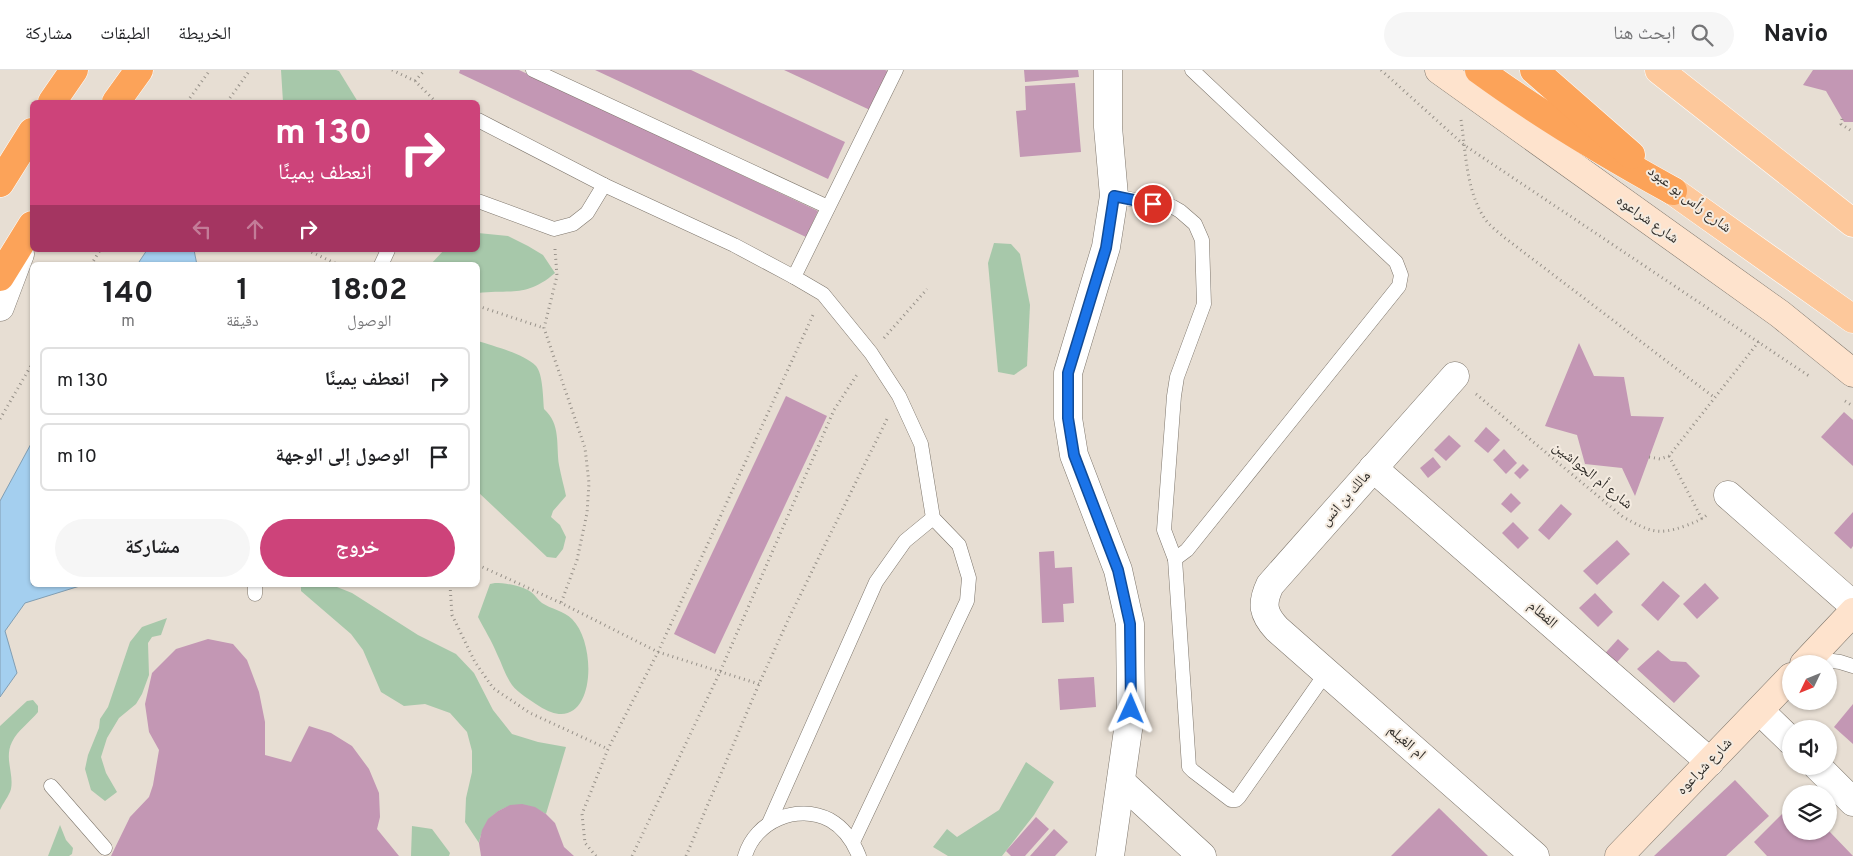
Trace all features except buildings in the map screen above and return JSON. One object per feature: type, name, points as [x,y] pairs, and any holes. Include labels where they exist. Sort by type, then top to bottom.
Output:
[{"type":"highway","points":[[53,100],[74,70]]},
{"type":"highway","points":[[117,100],[139,70]]},
{"type":"highway","points":[[1479,70],[1589,144],[1673,191]]},
{"type":"highway","name":"شارع رأس بو عبود","points":[[1534,70],[1673,191]]},
{"type":"highway","points":[[0,183],[30,135]]},
{"type":"highway","points":[[0,277],[30,230]]},
{"type":"main road","points":[[1659,70],[1853,223]]},
{"type":"main road","name":"شارع رأس بو عبود","points":[[1673,191],[1853,319]]},
{"type":"street","points":[[1108,70],[1108,127],[1114,196],[1106,248],[1068,373],[1068,418],[1074,455],[1118,570],[1130,624],[1131,709],[1110,856]]},
{"type":"street","name":"شارع شراعوه","points":[[1447,76],[1780,314],[1853,373]]},
{"type":"street","points":[[0,306],[30,231]]},
{"type":"street","name":"مالك بن انس","points":[[1277,629],[1268,619],[1264,606],[1265,594],[1270,585],[1455,376]]},
{"type":"street","name":"الفطام","points":[[1373,468],[1710,762]]},
{"type":"street","points":[[1728,495],[1853,605]]},
{"type":"street","points":[[1813,655],[1853,612]]},
{"type":"street","name":"ام الغيلم","points":[[1277,629],[1535,856]]},
{"type":"street","name":"شارع شراعوه","points":[[1619,856],[1782,687]]},
{"type":"street","points":[[1760,711],[1782,733]]},
{"type":"street","points":[[1826,775],[1853,802]]},
{"type":"street","points":[[1121,782],[1202,856]]},
{"type":"lane","points":[[533,70],[828,207]]},
{"type":"lane","points":[[794,276],[896,70]]},
{"type":"lane","points":[[1175,559],[1187,550],[1400,286],[1401,275],[1396,262],[1192,70]]},
{"type":"lane","points":[[480,121],[604,184],[734,245],[794,276],[823,294],[870,353],[899,396],[922,444],[933,518],[959,545],[970,578],[967,601],[853,842]]},
{"type":"lane","points":[[480,202],[554,229],[573,224],[587,213],[604,184]]},
{"type":"lane","points":[[1114,196],[1173,207],[1195,224],[1202,240],[1204,304],[1177,377],[1164,530],[1175,559],[1189,767],[1231,800],[1236,800],[1326,672]]},
{"type":"lane","points":[[769,823],[876,582],[906,541],[933,518]]},
{"type":"lane","points":[[1838,662],[1853,666]]},
{"type":"lane","points":[[51,786],[105,848]]},
{"type":"lane","points":[[745,856],[747,848],[756,834],[769,823],[784,816],[800,814],[816,815],[830,821],[843,830],[853,842],[859,856]]},
{"type":"path","points":[[188,100],[210,70]]},
{"type":"path","points":[[228,100],[250,70]]},
{"type":"path","points":[[392,70],[415,81],[434,100]]},
{"type":"path","points":[[415,81],[425,70]]},
{"type":"path","points":[[1381,70],[1464,145],[1814,379]]},
{"type":"path","points":[[1447,76],[1464,145],[1475,201],[1486,221],[1505,238],[1715,398]]},
{"type":"path","points":[[1842,119],[1841,124],[1853,132]]},
{"type":"path","points":[[554,229],[557,276],[544,328],[585,448],[589,483],[587,513],[577,560],[561,604]]},
{"type":"path","points":[[311,252],[333,262]]},
{"type":"path","points":[[632,856],[720,672],[834,410],[870,353],[926,289]]},
{"type":"path","points":[[596,856],[585,842],[582,814],[608,749],[658,652],[823,294]]},
{"type":"path","points":[[480,307],[544,328]]},
{"type":"path","points":[[1649,457],[1660,459],[1669,456],[1780,314]]},
{"type":"path","points":[[0,419],[30,367]]},
{"type":"path","name":"شارع أم الجواشين","points":[[1455,376],[1623,517],[1646,529],[1668,532],[1702,520],[1728,495]]},
{"type":"path","points":[[686,856],[789,618],[899,396]]},
{"type":"path","points":[[1837,396],[1853,406]]},
{"type":"path","points":[[1669,456],[1702,520]]},
{"type":"path","points":[[480,566],[658,652],[759,684]]},
{"type":"path","points":[[450,587],[452,615],[475,662],[493,688],[530,713],[608,749]]},
{"type":"green space","points":[[281,70],[339,71],[357,100],[283,100]]},
{"type":"green space","points":[[480,233],[508,236],[528,246],[543,255],[555,273],[545,281],[527,289],[480,293],[480,262],[433,262],[442,252],[480,252]]},
{"type":"green space","points":[[994,243],[1011,244],[1020,254],[1030,305],[1027,366],[1014,375],[998,372],[988,263]]},
{"type":"green space","points":[[480,342],[524,358],[536,366],[540,375],[544,409],[553,421],[557,435],[559,465],[566,496],[553,511],[551,517],[560,525],[566,537],[563,549],[556,558],[547,557],[480,494]]},
{"type":"green space","points":[[490,584],[514,585],[531,592],[542,603],[569,616],[581,632],[586,649],[587,686],[581,702],[571,712],[557,714],[539,706],[517,691],[512,685],[478,617]]},
{"type":"green space","points":[[301,587],[337,587],[352,593],[418,635],[456,654],[474,673],[493,710],[512,734],[538,742],[566,747],[546,814],[535,808],[523,806],[503,808],[488,821],[479,843],[465,822],[466,798],[472,772],[472,751],[467,732],[450,713],[425,704],[404,706],[381,692],[363,650],[351,634],[301,591]]},
{"type":"green space","points":[[167,618],[161,635],[152,637],[148,643],[149,675],[142,694],[136,704],[119,718],[107,738],[101,757],[106,773],[117,792],[105,801],[91,790],[85,769],[88,755],[99,728],[100,719],[108,707],[130,642],[142,627]]},
{"type":"green space","points":[[33,700],[38,706],[38,712],[17,734],[10,748],[9,760],[12,783],[9,794],[0,810],[0,726],[27,701]]},
{"type":"green space","points":[[1026,762],[1054,782],[1034,815],[1002,856],[948,856],[933,847],[947,829],[957,837],[999,810]]},
{"type":"green space","points":[[60,825],[66,840],[73,848],[72,854],[69,856],[48,856]]},
{"type":"green space","points":[[412,826],[432,829],[450,853],[449,856],[411,856]]},
{"type":"water","points":[[146,252],[194,252],[196,262],[139,262]]},
{"type":"water","points":[[30,446],[30,587],[77,587],[25,603],[5,631],[17,673],[0,697],[0,501]]},
{"type":"route","points":[[1131,709],[1130,624],[1118,570],[1074,455],[1068,418],[1068,373],[1106,248],[1114,196],[1153,204]]}]
